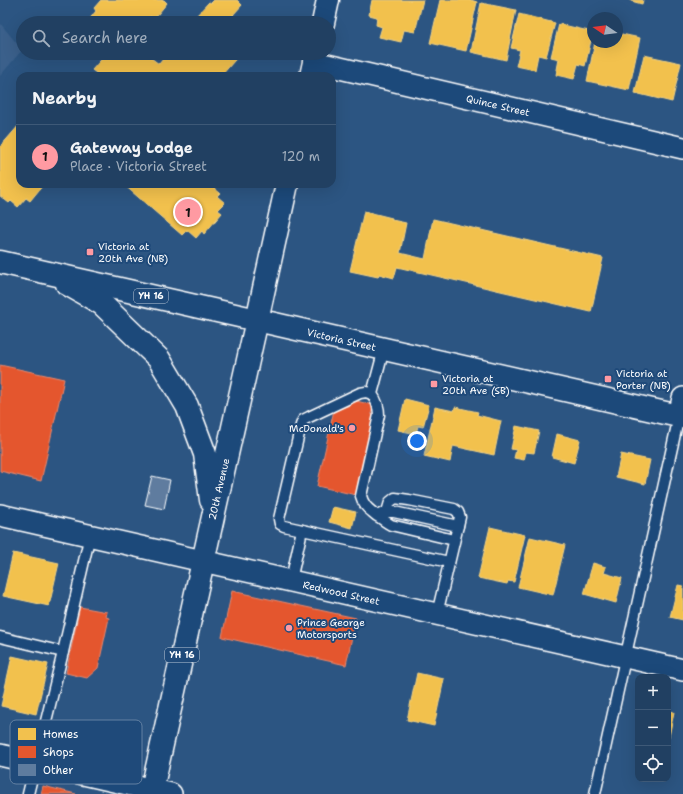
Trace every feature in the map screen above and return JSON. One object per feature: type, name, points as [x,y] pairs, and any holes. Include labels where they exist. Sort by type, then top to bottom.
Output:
[{"type":"main road","points":[[325,16],[328,0]]},
{"type":"main road","name":"20th Avenue","points":[[158,793],[203,561],[286,188]]},
{"type":"main road","name":"Victoria Street","points":[[0,262],[384,349],[682,410]]},
{"type":"main road","points":[[45,272],[102,304],[159,359],[187,406],[205,454],[213,516]]},
{"type":"street","name":"Quince Street","points":[[314,64],[683,148]]},
{"type":"street","name":"Redwood Street","points":[[0,515],[683,670]]},
{"type":"street","points":[[0,756],[10,758]]},
{"type":"street","points":[[120,784],[158,793]]},
{"type":"lane","points":[[372,394],[384,349]]},
{"type":"lane","points":[[449,562],[280,524],[278,520],[303,420],[360,393],[366,392],[372,394],[379,408],[379,415],[361,496],[363,503],[370,511],[382,514],[394,512],[458,526]]},
{"type":"lane","points":[[595,794],[682,410]]},
{"type":"lane","points":[[382,514],[392,499],[395,498],[458,512],[460,517],[437,614]]},
{"type":"lane","points":[[382,514],[385,522],[391,525],[454,540]]},
{"type":"lane","points":[[291,580],[302,530]]},
{"type":"lane","points":[[47,720],[90,535]]},
{"type":"lane","points":[[0,637],[63,652]]},
{"type":"lane","points":[[28,794],[31,784]]},
{"type":"shaded area","points":[[0,23],[16,43],[16,57],[0,76]]},
{"type":"building: Homes","points":[[101,0],[164,0],[167,3],[156,16],[92,16],[96,11],[94,8]]},
{"type":"building: Homes","points":[[214,0],[237,0],[242,5],[233,15],[234,16],[196,16],[209,2],[211,3]]},
{"type":"building: Homes","points":[[372,0],[423,0],[415,32],[404,30],[401,42],[379,37],[382,27],[376,25],[377,17],[369,15]]},
{"type":"building: Homes","points":[[440,0],[471,0],[477,2],[466,51],[430,43]]},
{"type":"building: Homes","points":[[631,0],[643,0],[642,4]]},
{"type":"building: Homes","points":[[481,3],[516,10],[506,60],[471,52]]},
{"type":"building: Homes","points":[[519,14],[555,23],[546,57],[538,55],[535,70],[516,66],[520,50],[511,48]]},
{"type":"building: Homes","points":[[559,24],[587,31],[587,48],[589,48],[585,66],[578,64],[574,79],[556,75],[559,59],[551,57]]},
{"type":"building: Homes","points":[[623,34],[640,38],[629,90],[587,81],[594,48],[623,48]]},
{"type":"building: Homes","points":[[644,55],[681,63],[672,102],[635,93]]},
{"type":"building: Homes","points":[[101,60],[154,60],[159,64],[162,60],[235,60],[224,72],[95,72],[92,70]]},
{"type":"building: Homes","points":[[16,129],[16,188],[41,188],[30,201],[26,198],[18,207],[11,201],[9,203],[0,196],[0,147]]},
{"type":"building: Homes","points":[[128,188],[214,188],[220,193],[217,196],[225,203],[218,210],[222,213],[204,234],[202,231],[196,238],[187,230],[182,235]]},
{"type":"building: Homes","points":[[364,211],[406,223],[400,253],[425,259],[433,219],[603,258],[591,312],[397,267],[394,278],[379,274],[378,277],[350,271]]},
{"type":"building: Homes","points":[[405,399],[429,405],[423,427],[418,426],[416,434],[398,430]]},
{"type":"building: Homes","points":[[435,407],[454,411],[455,407],[478,412],[477,415],[501,421],[494,455],[453,446],[450,462],[424,456]]},
{"type":"building: Homes","points":[[516,426],[539,431],[534,453],[526,452],[524,460],[514,458],[516,450],[511,449]]},
{"type":"building: Homes","points":[[557,434],[580,440],[574,463],[552,457]]},
{"type":"building: Homes","points":[[621,454],[650,460],[645,484],[616,477]]},
{"type":"building: Homes","points":[[333,507],[356,512],[352,528],[329,522]]},
{"type":"building: Homes","points":[[490,527],[525,535],[514,582],[508,581],[507,584],[478,578]]},
{"type":"building: Homes","points":[[530,537],[565,545],[553,595],[518,587]]},
{"type":"building: Homes","points":[[13,553],[59,563],[49,606],[3,596]]},
{"type":"building: Homes","points":[[593,563],[606,567],[604,573],[622,578],[616,603],[584,594]]},
{"type":"building: Homes","points":[[678,585],[683,586],[683,620],[670,617]]},
{"type":"building: Homes","points":[[12,656],[48,664],[36,714],[1,706]]},
{"type":"building: Homes","points":[[417,673],[444,679],[434,726],[407,720]]},
{"type":"building: Homes","points":[[671,712],[674,712],[671,727]]},
{"type":"building: Shops","points":[[0,365],[64,379],[41,481],[0,471]]},
{"type":"building: Shops","points":[[352,400],[373,405],[371,414],[374,414],[356,495],[317,486],[334,410],[351,405]]},
{"type":"building: Shops","name":"Prince George Motorsports","points":[[232,591],[356,618],[346,665],[222,637]]},
{"type":"building: Shops","points":[[80,607],[107,612],[106,617],[109,618],[98,668],[87,678],[66,673]]},
{"type":"building: Shops","points":[[43,786],[76,794],[41,794]]},
{"type":"building: Other","points":[[152,476],[170,480],[164,509],[145,505]]},
{"type":"place","name":"Gateway Lodge","points":[[188,212]]},
{"type":"place","name":"Victoria at 20th Ave (NB)","points":[[90,252]]},
{"type":"place","name":"Victoria at Porter (NB)","points":[[608,379]]},
{"type":"place","name":"Victoria at 20th Ave (SB)","points":[[434,384]]},
{"type":"place","name":"McDonald's","points":[[352,428]]},
{"type":"place","name":"Prince George Motorsports","points":[[289,628]]}]
